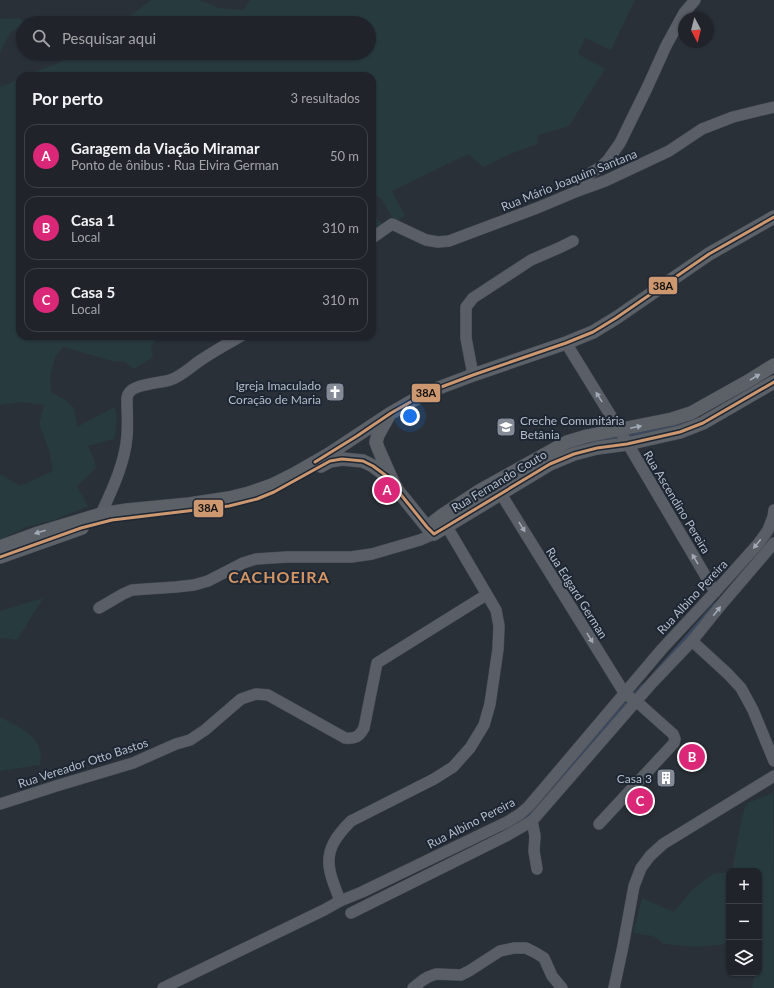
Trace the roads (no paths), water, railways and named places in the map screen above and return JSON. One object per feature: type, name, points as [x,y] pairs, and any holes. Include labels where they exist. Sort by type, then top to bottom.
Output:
[{"type":"main road","points":[[0,547],[35,534],[101,514],[229,498],[272,485],[329,454],[390,413],[428,392],[593,332],[616,318],[709,254],[774,217]]},
{"type":"main road","name":"Rua Fernando Couto","points":[[430,531],[444,522],[501,494],[550,464],[574,454],[598,448],[623,437],[691,413],[774,365]]},
{"type":"main road","name":"Rua Fernando Couto","points":[[444,522],[479,492],[567,442],[588,436],[623,437],[680,432],[703,423],[774,382]]},
{"type":"main road","points":[[390,413],[378,435],[376,442],[378,448],[398,491],[430,531]]},
{"type":"main road","points":[[0,556],[81,528],[112,520],[222,507],[257,498],[274,492],[330,461],[363,461],[373,466],[392,480]]},
{"type":"street","points":[[580,190],[589,175],[605,163],[620,143],[666,46],[684,13],[695,0]]},
{"type":"street","name":"Rua Mário Joaquim Santana","points":[[376,235],[392,224],[426,240],[438,242],[449,241],[606,181],[669,152],[702,129],[773,104]]},
{"type":"street","points":[[474,375],[466,338],[466,307],[473,298],[531,260],[573,241]]},
{"type":"street","points":[[101,514],[112,492],[125,452],[128,393],[132,389],[176,378],[202,359],[234,340]]},
{"type":"street","name":"Rua Ascendino Pereira","points":[[566,343],[715,592]]},
{"type":"street","name":"Rua Edgard German","points":[[501,494],[631,697],[673,734],[675,739],[674,743],[599,824]]},
{"type":"street","name":"Rua Albino Pereira","points":[[351,913],[506,836],[532,821],[631,697],[662,649],[758,544],[768,530],[774,510]]},
{"type":"street","points":[[340,901],[333,883],[329,866],[333,843],[342,829],[351,821],[434,779],[453,767],[470,748],[484,725],[490,704],[498,649],[499,626],[496,610],[444,522]]},
{"type":"street","points":[[99,608],[132,590],[194,585],[208,581],[256,558],[351,557],[372,554],[420,540],[430,531]]},
{"type":"street","name":"Rua Albino Pereira","points":[[163,988],[340,901],[369,889],[507,822],[520,814],[530,806],[631,697],[652,683],[684,643],[721,605],[774,543]]},
{"type":"street","name":"Rua Vereador Otto Bastos","points":[[0,804],[133,763],[176,744],[190,740],[205,730],[241,699],[256,694],[268,695],[345,738],[352,738],[360,735],[364,728],[377,663],[486,595]]},
{"type":"street","points":[[662,649],[684,643],[728,674],[741,688],[753,710],[774,761]]},
{"type":"street","points":[[614,988],[634,886],[641,868],[650,856],[663,844],[774,776]]},
{"type":"street","points":[[532,821],[535,836],[534,851],[537,869]]},
{"type":"street","points":[[413,988],[423,980],[436,974],[461,974],[469,972],[500,951],[514,948],[526,948],[544,958],[552,976],[562,988]]},
{"type":"waterway","points":[[625,436],[677,425],[686,421]]},
{"type":"waterway","points":[[575,447],[588,442],[620,437]]},
{"type":"waterway","points":[[763,548],[771,534]]},
{"type":"waterway","points":[[653,675],[715,604]]},
{"type":"waterway","points":[[520,822],[531,813],[643,685]]},
{"type":"place","name":"Igreja Imaculado Coração de Maria","points":[[335,392]]},
{"type":"place","name":"Creche Comunitária Betânia","points":[[506,427]]},
{"type":"place","name":"Garagem da Viação Miramar","points":[[387,490]]},
{"type":"place","name":"Casa 1","points":[[692,757]]},
{"type":"place","name":"Casa 3","points":[[666,778]]},
{"type":"place","name":"Casa 5","points":[[640,801]]},
{"type":"district","name":"CACHOEIRA","points":[[279,576]]}]
